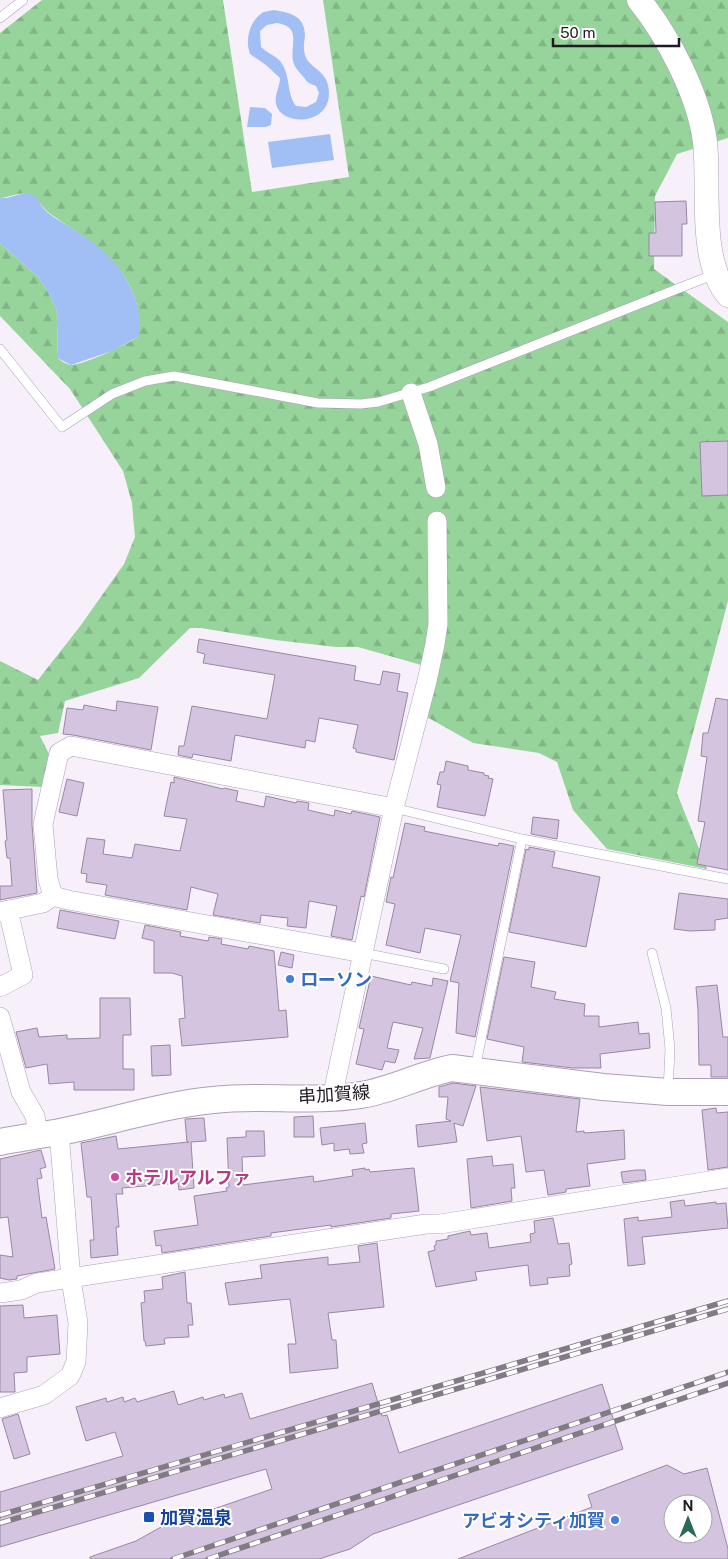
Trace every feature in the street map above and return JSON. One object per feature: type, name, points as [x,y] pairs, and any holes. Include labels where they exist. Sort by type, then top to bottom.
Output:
[{"type":"main road","name":"串加賀線","points":[[0,1142],[214,1099],[258,1097],[332,1098],[362,1095],[385,1090],[433,1072],[452,1068],[668,1092],[728,1092]]},
{"type":"street","points":[[639,0],[673,53],[698,112],[705,140],[710,250],[715,274],[728,294]]},
{"type":"street","points":[[411,393],[428,444],[436,488]]},
{"type":"street","points":[[332,1098],[394,808],[427,681],[438,624],[437,521]]},
{"type":"street","points":[[53,896],[48,879],[43,824],[59,753],[71,746],[394,808]]},
{"type":"street","points":[[0,987],[23,975],[4,911],[43,902],[53,896],[363,953]]},
{"type":"street","points":[[0,1017],[3,1034],[21,1092],[35,1116],[48,1133],[78,1323],[76,1362],[70,1376],[44,1395],[0,1408]]},
{"type":"street","points":[[0,1292],[21,1290],[37,1283],[426,1224],[440,1224],[728,1178]]},
{"type":"lane","points":[[0,18],[23,0]]},
{"type":"lane","points":[[0,349],[62,427],[112,394],[145,381],[174,376],[318,403],[361,404],[378,402],[429,387],[715,274]]},
{"type":"lane","points":[[394,808],[522,839],[728,879]]},
{"type":"lane","points":[[475,1070],[522,839]]},
{"type":"lane","points":[[363,953],[444,969]]},
{"type":"lane","points":[[652,953],[666,1008],[670,1048],[668,1092]]},
{"type":"green space","points":[[42,0],[223,0],[252,192],[349,177],[323,0],[728,0],[728,138],[677,154],[655,196],[654,269],[728,322],[728,601],[677,793],[707,869],[607,849],[573,810],[557,762],[539,753],[473,743],[427,717],[439,670],[358,647],[336,647],[275,640],[201,628],[190,628],[139,678],[65,701],[58,733],[40,736],[50,756],[43,787],[0,785],[0,661],[38,680],[81,625],[124,564],[135,537],[132,503],[123,471],[70,389],[0,316],[0,243],[40,279],[56,308],[58,320],[57,358],[66,364],[78,364],[105,354],[138,337],[135,298],[129,284],[111,260],[101,250],[48,212],[38,200],[31,196],[20,194],[0,198],[0,33]]},
{"type":"water","points":[[274,10],[291,14],[303,24],[305,55],[310,63],[324,76],[328,85],[329,99],[324,109],[317,115],[307,119],[288,117],[280,112],[276,104],[276,94],[280,78],[250,54],[248,37],[251,26],[262,13]],"holes":[[[277,23],[285,25],[292,32],[294,65],[310,84],[316,86],[319,93],[316,102],[306,107],[296,106],[283,66],[278,59],[261,47],[260,31],[267,25]]]},
{"type":"water","points":[[250,107],[265,108],[272,114],[271,125],[266,127],[247,127]]},
{"type":"water","points":[[330,134],[334,160],[272,168],[268,142]]},
{"type":"water","points":[[24,193],[36,197],[48,213],[107,254],[124,275],[139,312],[138,337],[112,351],[71,365],[57,358],[58,320],[56,308],[40,279],[0,243],[0,198]]},
{"type":"building","points":[[686,201],[687,224],[682,224],[682,256],[649,256],[649,233],[656,233],[655,202]]},
{"type":"building","points":[[728,441],[728,495],[702,496],[700,442]]},
{"type":"building","points":[[199,639],[356,666],[354,680],[380,685],[383,671],[400,674],[397,691],[408,693],[394,760],[356,752],[356,749],[353,748],[358,725],[319,718],[315,742],[306,740],[305,748],[235,735],[231,761],[193,754],[192,758],[178,755],[179,746],[184,746],[192,706],[267,719],[275,675],[203,663],[205,654],[197,652]]},
{"type":"building","points":[[716,698],[728,700],[728,870],[697,864],[705,822],[698,821],[707,757],[701,756],[703,733],[708,733]]},
{"type":"building","points":[[117,701],[158,707],[151,750],[63,734],[67,708],[83,710],[84,705],[116,711]]},
{"type":"building","points":[[446,761],[468,766],[468,770],[484,773],[484,775],[489,776],[488,778],[493,779],[485,816],[437,807],[441,785],[437,784],[440,772],[444,772]]},
{"type":"building","points":[[174,777],[238,791],[236,801],[264,807],[266,796],[296,803],[297,801],[309,803],[308,810],[334,816],[335,810],[351,814],[352,811],[380,817],[364,897],[361,896],[352,940],[331,936],[337,906],[309,901],[306,928],[287,926],[288,918],[261,915],[260,923],[213,915],[218,894],[191,887],[187,910],[105,895],[107,885],[86,882],[87,874],[81,873],[87,838],[105,840],[103,854],[132,858],[135,844],[180,851],[187,819],[164,816],[171,782],[174,783]]},
{"type":"building","points":[[67,779],[84,783],[77,816],[59,812]]},
{"type":"building","points":[[32,789],[32,825],[37,893],[0,900],[0,886],[12,886],[10,858],[7,858],[5,841],[7,840],[3,790]]},
{"type":"building","points":[[533,817],[559,820],[557,839],[531,834]]},
{"type":"building","points":[[405,823],[425,827],[424,831],[498,846],[499,843],[514,846],[475,1037],[456,1033],[459,983],[450,981],[461,935],[425,928],[420,953],[386,945],[395,904],[386,902]]},
{"type":"building","points":[[529,847],[555,852],[552,867],[600,877],[586,947],[509,932],[526,849],[529,850]]},
{"type":"building","points":[[679,893],[728,899],[728,918],[715,920],[715,930],[690,931],[674,929]]},
{"type":"building","points":[[60,910],[119,921],[115,939],[57,928]]},
{"type":"building","points":[[145,925],[181,932],[180,936],[208,941],[209,937],[222,939],[221,944],[248,949],[249,946],[274,951],[279,1011],[286,1010],[288,1037],[182,1046],[179,1019],[185,1018],[182,976],[172,973],[154,973],[154,941],[142,938]]},
{"type":"building","points":[[281,952],[294,955],[292,968],[278,965]]},
{"type":"building","points":[[504,957],[535,962],[531,987],[556,992],[554,999],[585,1004],[584,1016],[599,1016],[599,1027],[638,1022],[639,1034],[649,1033],[650,1048],[600,1054],[601,1068],[573,1068],[522,1062],[524,1047],[487,1039]]},
{"type":"building","points":[[371,976],[411,985],[412,982],[432,986],[433,978],[448,981],[430,1058],[414,1059],[423,1028],[393,1022],[387,1048],[399,1050],[395,1063],[385,1061],[382,1070],[356,1064],[364,1029],[359,1028]]},
{"type":"building","points":[[717,985],[723,1037],[728,1037],[728,1077],[711,1077],[711,1065],[699,1065],[696,987]]},
{"type":"building","points":[[100,998],[130,998],[131,1035],[123,1035],[123,1069],[134,1069],[134,1090],[74,1090],[74,1082],[49,1084],[47,1064],[26,1068],[16,1032],[37,1028],[39,1037],[67,1035],[67,1039],[100,1038]]},
{"type":"building","points":[[170,1045],[171,1075],[152,1076],[151,1046]]},
{"type":"building","points":[[453,1083],[476,1086],[463,1126],[454,1123],[457,1142],[418,1147],[416,1125],[451,1121],[446,1119],[448,1097],[439,1097],[439,1087]]},
{"type":"building","points":[[480,1087],[580,1099],[576,1132],[624,1130],[625,1159],[587,1164],[590,1186],[566,1189],[566,1192],[548,1195],[544,1170],[526,1172],[521,1136],[487,1141]]},
{"type":"building","points":[[716,1108],[717,1113],[728,1112],[728,1167],[708,1170],[702,1110]]},
{"type":"building","points":[[313,1116],[314,1137],[294,1137],[294,1117]]},
{"type":"building","points":[[204,1118],[206,1141],[191,1142],[194,1188],[179,1190],[178,1183],[122,1188],[123,1194],[116,1194],[119,1227],[116,1227],[118,1255],[91,1258],[90,1240],[94,1240],[91,1197],[87,1197],[81,1143],[116,1136],[118,1149],[189,1142],[187,1142],[185,1119]]},
{"type":"building","points":[[365,1123],[367,1143],[362,1144],[364,1153],[350,1154],[349,1149],[334,1151],[334,1143],[322,1145],[320,1128]]},
{"type":"building","points":[[246,1131],[264,1131],[265,1156],[242,1157],[243,1185],[313,1176],[314,1182],[353,1176],[352,1170],[365,1168],[365,1170],[369,1169],[370,1172],[414,1168],[419,1211],[391,1214],[391,1218],[271,1233],[271,1236],[162,1253],[161,1245],[156,1246],[154,1231],[198,1225],[194,1196],[227,1191],[226,1188],[229,1187],[227,1138],[246,1137]]},
{"type":"building","points":[[41,1150],[46,1167],[40,1169],[42,1178],[37,1179],[42,1218],[46,1217],[55,1269],[17,1276],[17,1279],[0,1278],[0,1255],[13,1257],[8,1217],[0,1218],[0,1159]]},
{"type":"building","points":[[492,1156],[493,1166],[513,1164],[515,1188],[511,1188],[512,1201],[471,1208],[467,1159]]},
{"type":"building","points":[[645,1170],[646,1180],[623,1183],[621,1172]]},
{"type":"building","points":[[684,1200],[685,1206],[716,1202],[716,1204],[726,1203],[728,1228],[642,1237],[645,1264],[628,1266],[624,1219],[638,1217],[638,1221],[672,1217],[670,1202]]},
{"type":"building","points":[[553,1218],[558,1244],[569,1243],[572,1264],[569,1265],[570,1276],[547,1278],[548,1284],[530,1286],[528,1265],[475,1272],[477,1280],[436,1287],[428,1252],[435,1250],[436,1241],[470,1231],[471,1235],[487,1233],[489,1248],[531,1242],[530,1234],[535,1233],[534,1221]]},
{"type":"building","points":[[377,1243],[384,1307],[328,1313],[332,1340],[336,1340],[338,1368],[290,1373],[288,1344],[296,1344],[290,1299],[229,1305],[225,1283],[262,1278],[260,1265],[328,1257],[328,1265],[360,1262],[358,1246]]},
{"type":"building","points":[[185,1272],[187,1303],[191,1303],[193,1325],[188,1325],[189,1337],[166,1338],[164,1339],[165,1344],[146,1346],[141,1303],[145,1302],[144,1291],[163,1289],[162,1277]]},
{"type":"building","points":[[23,1305],[24,1318],[57,1315],[60,1354],[27,1357],[27,1372],[14,1373],[15,1392],[0,1392],[0,1306]]},
{"type":"building","points":[[372,1383],[382,1416],[387,1415],[399,1453],[602,1384],[623,1449],[373,1534],[350,1549],[319,1559],[90,1559],[90,1557],[136,1541],[161,1527],[272,1489],[266,1469],[0,1547],[0,1492],[123,1456],[115,1432],[86,1441],[76,1407],[106,1398],[107,1402],[123,1397],[124,1402],[135,1398],[137,1402],[174,1391],[178,1405],[203,1397],[204,1400],[224,1394],[225,1398],[242,1393],[250,1419]]},
{"type":"building","points":[[18,1414],[30,1454],[14,1459],[2,1419]]},
{"type":"building","name":"アビオシティ加賀","points":[[667,1465],[684,1474],[707,1468],[728,1549],[728,1559],[458,1559],[592,1507],[588,1495]]},
{"type":"railway","points":[[0,1515],[728,1301]]},
{"type":"railway","points":[[0,1523],[728,1309]]},
{"type":"railway","points":[[173,1559],[728,1372]]},
{"type":"railway","points":[[208,1559],[728,1383]]},
{"type":"place","name":"ローソン","points":[[290,979]]},
{"type":"place","name":"ホテルアルファ","points":[[115,1177]]},
{"type":"place","name":"加賀温泉","points":[[149,1517]]},
{"type":"place","name":"アビオシティ加賀","points":[[615,1520]]}]
